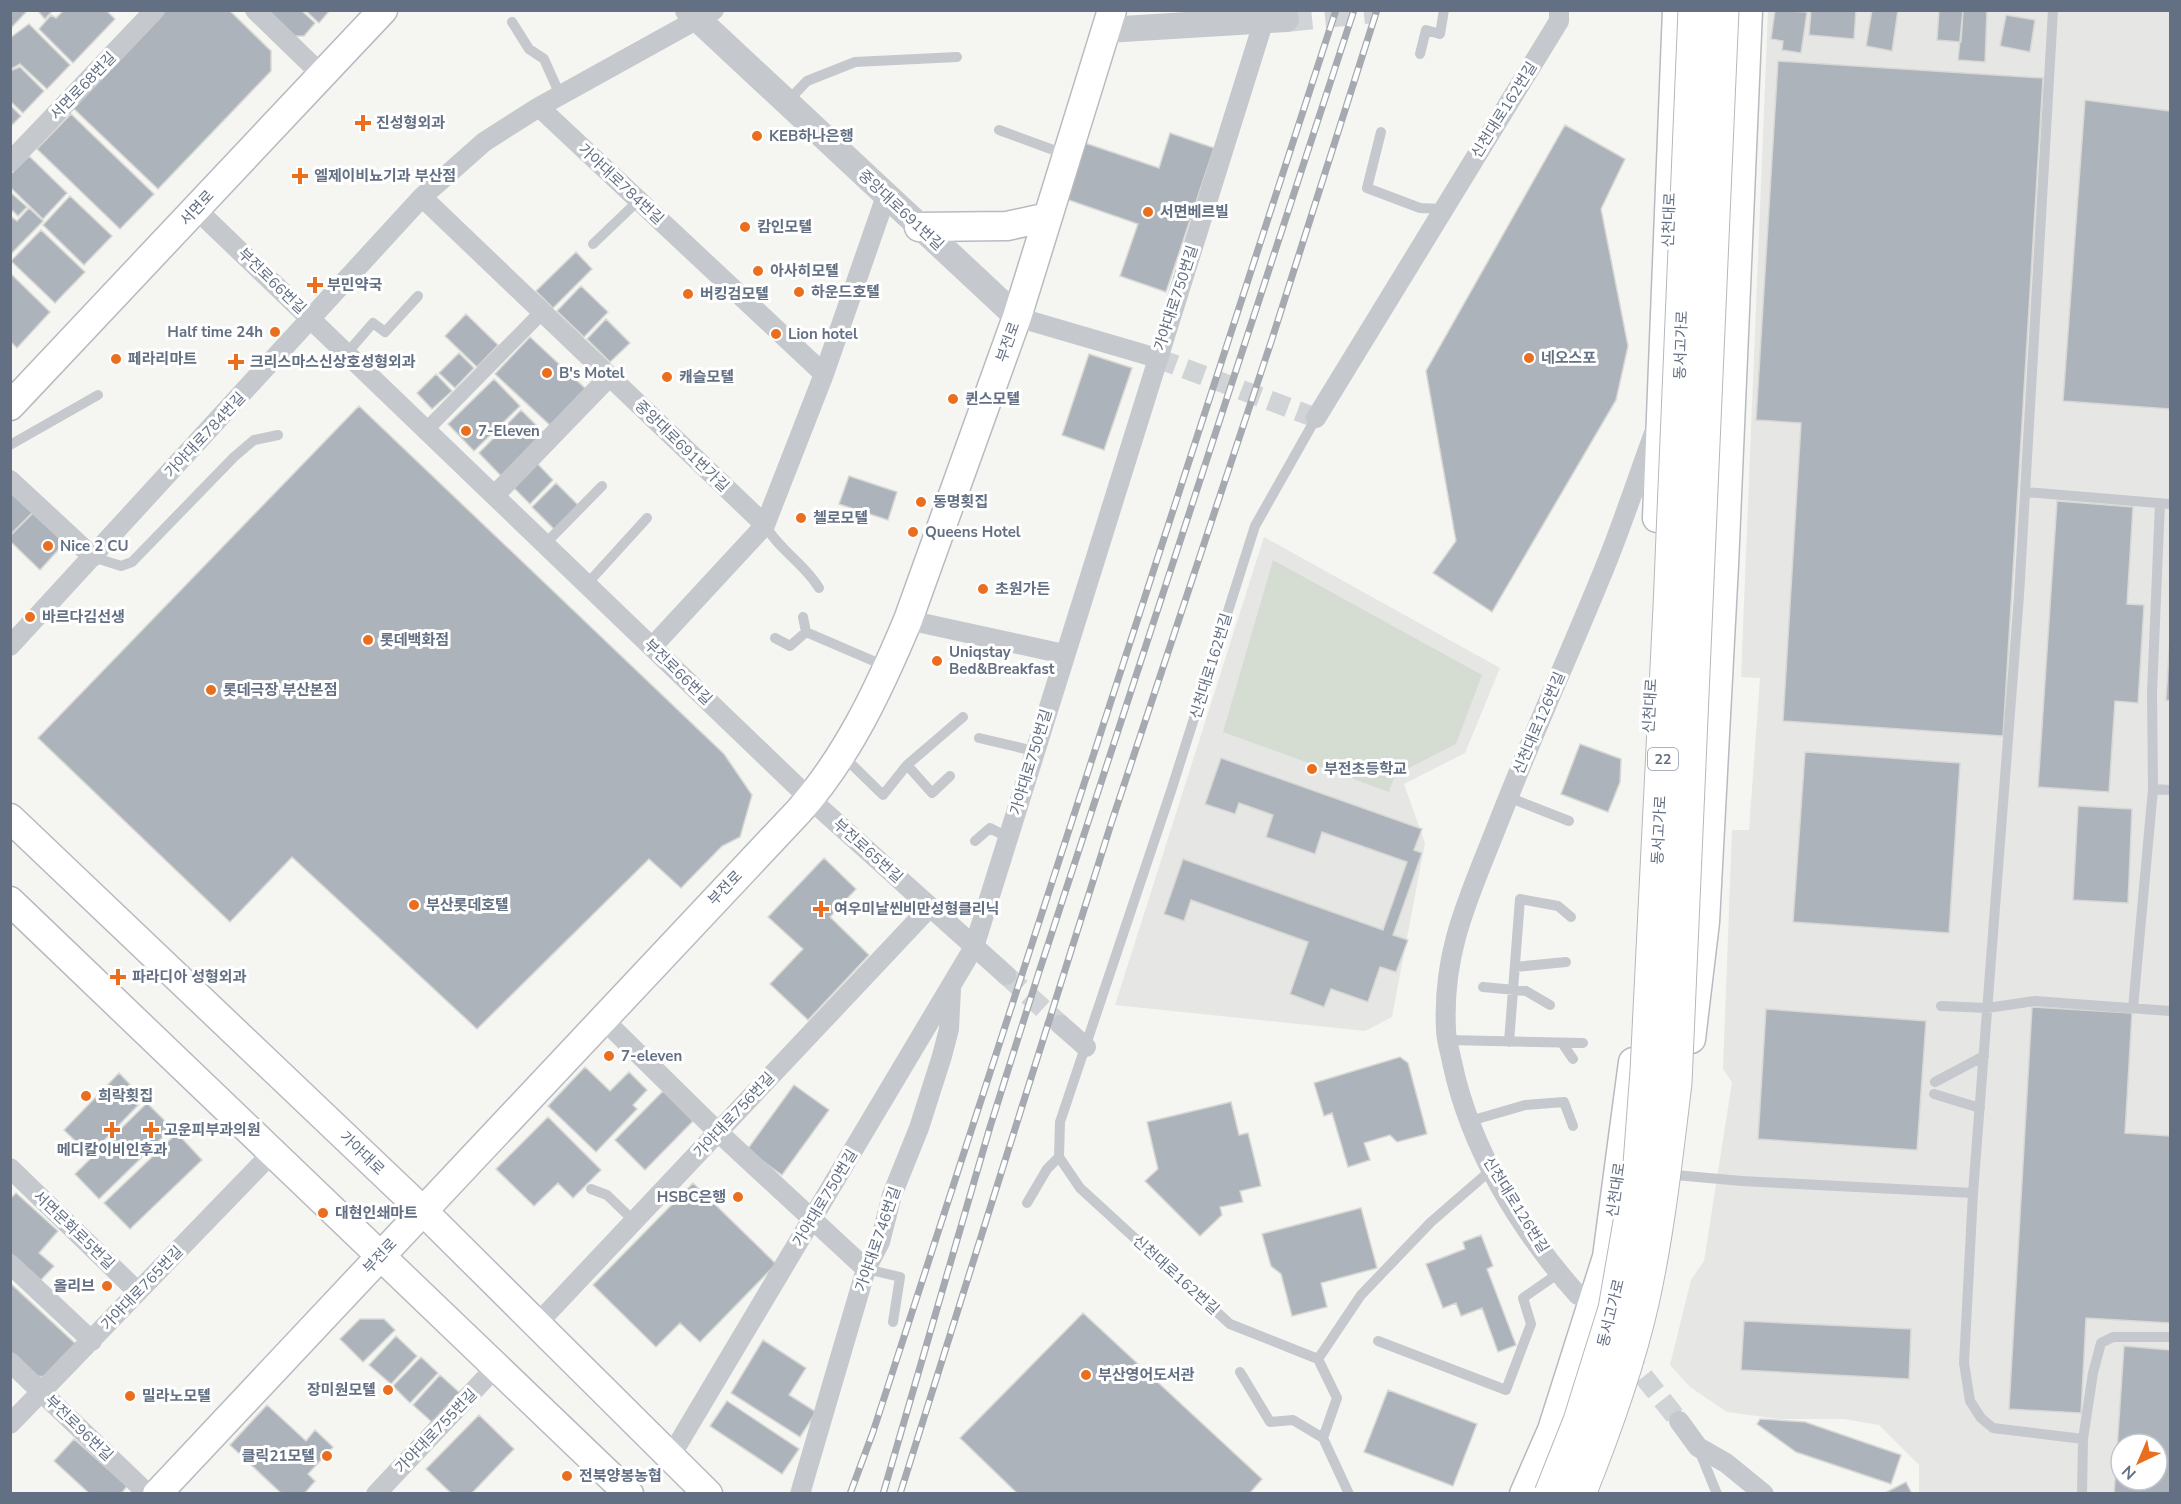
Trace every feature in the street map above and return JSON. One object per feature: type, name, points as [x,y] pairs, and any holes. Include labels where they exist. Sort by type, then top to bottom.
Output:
[{"type":"highway","name":"동서고가로","points":[[1551,1494],[1580,1421],[1615,1309],[1640,1164],[1647,1071],[1670,607],[1695,10]]},
{"type":"highway","name":"동서고가로","points":[[1579,1494],[1602,1438],[1642,1304],[1663,1184],[1675,1083],[1722,10]]},
{"type":"main road","name":"서면로","points":[[10,406],[383,10]]},
{"type":"main road","name":"신천대로","points":[[1524,1494],[1552,1430],[1607,1257],[1633,1068],[1677,10]]},
{"type":"main road","points":[[1593,1494],[1614,1441],[1641,1351],[1662,1262],[1675,1175],[1705,910],[1724,565],[1748,10]]},
{"type":"main road","name":"부전로","points":[[157,1494],[810,799],[842,754],[888,667],[908,620],[1017,317],[1109,20]]},
{"type":"main road","points":[[919,227],[1007,226],[1048,217]]},
{"type":"main road","name":"가야대로","points":[[10,818],[422,1210],[611,1395],[708,1494]]},
{"type":"main road","points":[[10,901],[629,1494]]},
{"type":"main road","points":[[611,1395],[728,1494]]},
{"type":"street","name":"서면로68번길","points":[[10,162],[155,10]]},
{"type":"street","points":[[255,10],[322,75]]},
{"type":"street","name":"신천대로162번길","points":[[1316,418],[1559,21],[1559,10]]},
{"type":"street","name":"가야대로784번길","points":[[10,646],[422,196],[484,142],[539,107],[700,14]]},
{"type":"street","name":"중앙대로691번길","points":[[700,14],[787,103],[1017,317]]},
{"type":"street","points":[[1109,20],[1279,16]]},
{"type":"street","name":"가야대로750번길","points":[[675,1449],[974,947],[1157,358],[1279,16]]},
{"type":"street","name":"가야대로784번길","points":[[539,107],[824,374]]},
{"type":"street","points":[[422,196],[604,371],[495,495]]},
{"type":"street","points":[[652,647],[765,525],[824,374],[885,196]]},
{"type":"street","name":"부전로66번길","points":[[196,209],[810,799]]},
{"type":"street","points":[[426,430],[542,312]]},
{"type":"street","points":[[1017,317],[1157,358]]},
{"type":"street","name":"중앙대로691번가길","points":[[604,371],[765,525]]},
{"type":"street","name":"신천대로126번길","points":[[1578,1294],[1559,1273],[1520,1219],[1491,1170],[1460,1098],[1448,1040],[1446,977],[1455,932],[1508,797],[1601,577],[1661,413]]},
{"type":"street","points":[[10,480],[93,557]]},
{"type":"street","points":[[908,620],[1064,654]]},
{"type":"street","name":"부전로65번길","points":[[810,799],[1006,975]]},
{"type":"street","name":"가야대로756번길","points":[[538,1323],[930,907]]},
{"type":"street","name":"가야대로746번길","points":[[800,1494],[866,1269],[880,1242],[892,1195],[919,1128],[942,1056],[949,1029],[951,985]]},
{"type":"street","points":[[602,1018],[718,1132],[866,1269]]},
{"type":"street","points":[[1061,1025],[1086,1047]]},
{"type":"street","name":"가야대로765번길","points":[[10,1424],[273,1152]]},
{"type":"street","name":"서면문화로5번길","points":[[10,1168],[138,1292]]},
{"type":"street","points":[[10,1264],[92,1341]]},
{"type":"street","name":"부전로96번길","points":[[10,1362],[148,1494]]},
{"type":"street","name":"가야대로755번길","points":[[376,1494],[496,1367]]},
{"type":"street","points":[[1679,1421],[1698,1447],[1726,1463],[1764,1494]]},
{"type":"lane","points":[[1420,54],[1426,30],[1440,34],[1444,10]]},
{"type":"lane","points":[[2053,10],[2025,492],[1973,1193],[1964,1364],[1970,1401],[1981,1418],[1993,1428],[2083,1439]]},
{"type":"lane","points":[[512,21],[530,49],[544,59],[560,95]]},
{"type":"lane","points":[[787,103],[807,81],[855,62],[957,57]]},
{"type":"lane","points":[[999,130],[1068,155]]},
{"type":"lane","points":[[1380,132],[1367,188],[1420,208],[1443,208]]},
{"type":"lane","points":[[593,244],[639,200]]},
{"type":"lane","points":[[347,353],[374,323],[385,332],[418,296]]},
{"type":"lane","points":[[10,445],[98,395]]},
{"type":"lane","name":"신천대로162번길","points":[[1316,418],[1255,526],[1172,791],[1060,1122],[1059,1157],[1080,1188],[1230,1324],[1318,1359]]},
{"type":"lane","points":[[93,557],[121,566],[132,562],[234,457],[254,440],[278,435]]},
{"type":"lane","points":[[545,544],[602,486]]},
{"type":"lane","points":[[2025,492],[2165,503],[2152,693],[2153,789],[2133,1008]]},
{"type":"lane","points":[[587,585],[647,518]]},
{"type":"lane","name":"중앙대로691번가길","points":[[765,525],[775,543],[812,577],[819,588]]},
{"type":"lane","points":[[803,617],[806,632]]},
{"type":"lane","points":[[775,638],[790,646],[806,632]]},
{"type":"lane","points":[[806,632],[888,667]]},
{"type":"lane","points":[[842,754],[883,795],[907,765],[963,717]]},
{"type":"lane","points":[[979,738],[1034,752]]},
{"type":"lane","points":[[907,765],[932,793],[950,776]]},
{"type":"lane","points":[[2153,789],[2170,790]]},
{"type":"lane","points":[[1508,797],[1569,822]]},
{"type":"lane","points":[[975,841],[990,828],[1007,837]]},
{"type":"lane","points":[[1509,1042],[1520,899],[1558,906],[1571,916]]},
{"type":"lane","points":[[1515,967],[1566,962]]},
{"type":"lane","points":[[1483,987],[1526,991],[1550,1005]]},
{"type":"lane","points":[[1941,1006],[1987,1008],[2035,1001],[2170,1011]]},
{"type":"lane","points":[[1448,1040],[1582,1043]]},
{"type":"lane","points":[[1562,1043],[1573,1059]]},
{"type":"lane","points":[[1935,1082],[1984,1056]]},
{"type":"lane","points":[[1934,1094],[1980,1108]]},
{"type":"lane","points":[[1470,1121],[1525,1105],[1564,1102],[1573,1126]]},
{"type":"lane","points":[[1027,1203],[1047,1169],[1059,1157]]},
{"type":"lane","points":[[1323,1438],[1337,1398],[1318,1359],[1361,1295],[1431,1222],[1491,1170]]},
{"type":"lane","points":[[1675,1175],[1742,1181],[1973,1193]]},
{"type":"lane","points":[[591,1189],[607,1195],[634,1221]]},
{"type":"lane","points":[[866,1269],[900,1277],[893,1322]]},
{"type":"lane","points":[[1378,1341],[1506,1390],[1531,1324],[1523,1298],[1559,1273]]},
{"type":"lane","points":[[2082,1494],[2083,1439],[2093,1373],[2101,1343],[2113,1336],[2170,1337]]},
{"type":"lane","points":[[1240,1372],[1270,1422],[1293,1420],[1323,1438],[1349,1494]]},
{"type":"lane","points":[[1698,1447],[1717,1494]]},
{"type":"shaded area","points":[[1768,11],[2170,11],[2170,1493],[1919,1493],[1919,1465],[1879,1425],[1844,1419],[1779,1419],[1727,1412],[1690,1387],[1670,1365],[1691,1280],[1704,1261],[1732,1082],[1723,1069],[1732,830],[1749,830],[1760,678],[1741,677]]},
{"type":"shaded area","name":"부전초등학교","points":[[1264,537],[1500,668],[1465,753],[1404,784],[1425,843],[1392,1017],[1365,1031],[1115,1005]]},
{"type":"shaded area","points":[[1273,560],[1482,675],[1456,744],[1395,775],[1389,792],[1223,732]]},
{"type":"building","points":[[10,10],[28,10],[10,29]]},
{"type":"building","points":[[37,10],[53,10],[45,19]]},
{"type":"building","points":[[64,10],[106,10],[115,19],[73,63],[39,29],[51,15],[56,18]]},
{"type":"building","points":[[164,10],[229,10],[271,51],[271,71],[158,189],[72,107]]},
{"type":"building","points":[[261,10],[301,10],[315,23],[304,36],[290,36]]},
{"type":"building","points":[[305,10],[330,10],[319,23]]},
{"type":"building","points":[[1775,10],[1807,12],[1801,53],[1782,50],[1783,41],[1771,39]]},
{"type":"building","points":[[1811,10],[1856,10],[1854,39],[1809,35]]},
{"type":"building","points":[[1872,10],[1898,10],[1892,51],[1866,46]]},
{"type":"building","points":[[1939,10],[1963,10],[1961,42],[1937,40]]},
{"type":"building","points":[[1963,10],[1987,10],[1985,62],[1958,60]]},
{"type":"building","points":[[2006,15],[2035,20],[2030,52],[2000,46]]},
{"type":"building","points":[[29,24],[70,65],[47,89],[20,64],[13,68],[10,66],[10,38]]},
{"type":"building","points":[[1778,61],[2043,78],[2003,736],[1783,721],[1801,423],[1756,420]]},
{"type":"building","points":[[20,67],[44,91],[23,113],[10,101],[10,71]]},
{"type":"building","points":[[2085,100],[2170,111],[2170,409],[2063,401]]},
{"type":"building","points":[[10,105],[21,116],[10,127]]},
{"type":"building","points":[[71,114],[154,194],[120,229],[37,149]]},
{"type":"building","name":"네오스포","points":[[1565,125],[1625,159],[1601,209],[1628,346],[1616,400],[1492,612],[1433,573],[1456,541],[1426,371]]},
{"type":"building","name":"서면베르빌","points":[[1170,133],[1214,148],[1166,292],[1120,276],[1138,224],[1066,199],[1085,143],[1159,168]]},
{"type":"building","points":[[29,156],[67,193],[43,219],[10,187],[10,175]]},
{"type":"building","points":[[10,192],[27,207],[18,216],[13,211],[10,213]]},
{"type":"building","points":[[70,196],[112,236],[84,265],[43,225]]},
{"type":"building","points":[[29,208],[43,221],[10,255],[10,216],[17,221]]},
{"type":"building","points":[[41,230],[85,272],[55,303],[11,261]]},
{"type":"building","points":[[576,252],[592,269],[553,308],[536,291]]},
{"type":"building","points":[[10,273],[50,312],[17,348],[10,341]]},
{"type":"building","points":[[581,286],[608,312],[584,337],[557,311]]},
{"type":"building","points":[[466,314],[498,345],[477,367],[445,336]]},
{"type":"building","points":[[606,319],[630,343],[610,362],[587,339]]},
{"type":"building","points":[[530,337],[588,391],[553,428],[495,374]]},
{"type":"building","points":[[459,353],[474,368],[455,388],[439,373]]},
{"type":"building","points":[[1089,354],[1132,368],[1104,450],[1062,435]]},
{"type":"building","points":[[436,374],[452,391],[432,409],[417,393]]},
{"type":"building","points":[[494,379],[520,406],[474,451],[448,424]]},
{"type":"building","name":"롯데백화점","points":[[359,406],[724,754],[752,795],[740,837],[722,846],[681,888],[649,859],[477,1029],[292,857],[230,922],[38,738]]},
{"type":"building","points":[[521,410],[548,437],[505,480],[479,453]]},
{"type":"building","points":[[532,458],[553,480],[530,504],[508,482]]},
{"type":"building","points":[[849,476],[897,492],[888,520],[839,504]]},
{"type":"building","points":[[10,480],[37,508],[10,535]]},
{"type":"building","points":[[556,483],[579,506],[555,530],[532,507]]},
{"type":"building","points":[[2057,501],[2133,507],[2127,604],[2144,605],[2138,703],[2115,701],[2109,792],[2038,787]]},
{"type":"building","points":[[37,509],[61,531],[60,548],[40,570],[10,541],[10,536]]},
{"type":"building","points":[[2170,637],[2170,701],[2166,700]]},
{"type":"building","points":[[1580,744],[1621,759],[1620,782],[1608,812],[1561,794]]},
{"type":"building","points":[[1805,752],[1960,763],[1949,933],[1793,922]]},
{"type":"building","points":[[1221,758],[1422,829],[1414,850],[1422,853],[1393,935],[1408,940],[1396,972],[1380,967],[1368,1002],[1331,989],[1324,1007],[1290,994],[1308,942],[1191,900],[1184,921],[1164,914],[1183,859],[1383,930],[1407,862],[1322,832],[1315,854],[1266,837],[1273,815],[1239,803],[1235,814],[1205,804]]},
{"type":"building","points":[[2078,806],[2132,809],[2128,903],[2073,900]]},
{"type":"building","points":[[824,858],[856,889],[830,917],[869,955],[808,1020],[770,984],[803,949],[768,917]]},
{"type":"building","points":[[2032,1007],[2132,1013],[2125,1133],[2170,1136],[2170,1323],[2086,1318],[2081,1413],[2009,1409]]},
{"type":"building","points":[[1766,1009],[1926,1021],[1917,1150],[1758,1139]]},
{"type":"building","points":[[1400,1057],[1408,1063],[1427,1134],[1397,1142],[1390,1135],[1364,1143],[1370,1160],[1348,1167],[1332,1113],[1324,1116],[1314,1083]]},
{"type":"building","points":[[585,1067],[610,1091],[629,1072],[647,1090],[633,1105],[637,1109],[596,1152],[548,1106]]},
{"type":"building","points":[[119,1073],[144,1099],[90,1155],[64,1130]]},
{"type":"building","points":[[794,1085],[829,1110],[782,1175],[747,1150]]},
{"type":"building","points":[[663,1091],[693,1121],[645,1170],[615,1140]]},
{"type":"building","points":[[1231,1102],[1239,1135],[1248,1133],[1261,1186],[1240,1191],[1243,1202],[1220,1207],[1222,1215],[1200,1236],[1145,1181],[1158,1169],[1147,1122]]},
{"type":"building","points":[[147,1103],[172,1128],[99,1199],[75,1174]]},
{"type":"building","points":[[548,1117],[601,1170],[573,1198],[558,1183],[534,1206],[496,1169]]},
{"type":"building","points":[[177,1133],[202,1160],[130,1229],[104,1203]]},
{"type":"building","points":[[693,1183],[776,1264],[700,1342],[680,1323],[656,1347],[593,1285]]},
{"type":"building","points":[[16,1193],[58,1231],[39,1253],[54,1266],[41,1280],[10,1253],[10,1199]]},
{"type":"building","points":[[1361,1208],[1377,1268],[1321,1283],[1327,1307],[1292,1316],[1281,1274],[1271,1266],[1262,1234]]},
{"type":"building","points":[[1481,1235],[1493,1266],[1487,1269],[1516,1345],[1498,1352],[1482,1308],[1461,1316],[1456,1303],[1443,1308],[1426,1264],[1465,1249],[1463,1242]]},
{"type":"building","points":[[10,1283],[79,1347],[51,1377],[31,1376],[10,1356]]},
{"type":"building","name":"부산영어도서관","points":[[1083,1313],[1262,1479],[1249,1494],[1018,1494],[960,1438]]},
{"type":"building","points":[[360,1319],[384,1319],[395,1330],[363,1362],[340,1339]]},
{"type":"building","points":[[1744,1321],[1911,1329],[1909,1379],[1741,1370]]},
{"type":"building","points":[[396,1336],[417,1356],[391,1384],[369,1365]]},
{"type":"building","points":[[763,1340],[806,1368],[789,1395],[816,1412],[800,1437],[731,1393]]},
{"type":"building","points":[[2124,1346],[2170,1350],[2170,1494],[2114,1494],[2114,1492],[2169,1492],[2169,1432],[2118,1432]]},
{"type":"building","points":[[421,1357],[438,1373],[410,1403],[393,1386]]},
{"type":"building","points":[[440,1375],[460,1393],[433,1423],[413,1405]]},
{"type":"building","points":[[1388,1390],[1477,1424],[1453,1486],[1364,1452]]},
{"type":"building","points":[[727,1401],[799,1449],[782,1474],[710,1426]]},
{"type":"building","points":[[267,1405],[306,1441],[315,1430],[333,1447],[308,1474],[315,1481],[304,1494],[282,1494],[230,1445]]},
{"type":"building","points":[[479,1415],[514,1449],[471,1494],[452,1494],[426,1469]]},
{"type":"building","points":[[1760,1419],[1805,1422],[1901,1455],[1891,1484],[1796,1452],[1757,1424]]},
{"type":"building","points":[[74,1439],[127,1486],[121,1494],[90,1494],[54,1461]]},
{"type":"building","points":[[1906,1482],[1912,1494],[1883,1494]]},
{"type":"tunnel","points":[[1286,19],[1373,10]]},
{"type":"tunnel","points":[[1157,358],[1316,418]]},
{"type":"tunnel","points":[[1006,975],[1061,1025]]},
{"type":"tunnel","points":[[1625,1353],[1679,1421]]},
{"type":"railway","points":[[850,1494],[873,1432],[1336,10]]},
{"type":"railway","points":[[883,1494],[990,1127],[1039,972],[1354,10]]},
{"type":"railway","points":[[900,1494],[1111,824],[1272,339],[1377,10]]},
{"type":"place","name":"진성형외과","points":[[363,123]]},
{"type":"place","name":"KEB하나은행","points":[[757,136]]},
{"type":"place","name":"엘제이비뇨기과 부산점","points":[[300,176]]},
{"type":"place","name":"서면베르빌","points":[[1148,212]]},
{"type":"place","name":"캄인모텔","points":[[745,227]]},
{"type":"place","name":"아사히모텔","points":[[758,271]]},
{"type":"place","name":"부민약국","points":[[315,285]]},
{"type":"place","name":"하운드호텔","points":[[799,292]]},
{"type":"place","name":"버킹검모텔","points":[[688,294]]},
{"type":"place","name":"Half time 24h","points":[[275,332]]},
{"type":"place","name":"Lion hotel","points":[[776,334]]},
{"type":"place","name":"네오스포","points":[[1529,358]]},
{"type":"place","name":"페라리마트","points":[[116,359]]},
{"type":"place","name":"크리스마스신상호성형외과","points":[[236,362]]},
{"type":"place","name":"B's Motel","points":[[547,373]]},
{"type":"place","name":"캐슬모텔","points":[[667,377]]},
{"type":"place","name":"퀸스모텔","points":[[953,399]]},
{"type":"place","name":"7-Eleven","points":[[466,431]]},
{"type":"place","name":"동명횟집","points":[[921,502]]},
{"type":"place","name":"첼로모텔","points":[[801,518]]},
{"type":"place","name":"Queens Hotel","points":[[913,532]]},
{"type":"place","name":"Nice 2 CU","points":[[48,546]]},
{"type":"place","name":"초원가든","points":[[983,589]]},
{"type":"place","name":"바르다김선생","points":[[30,617]]},
{"type":"place","name":"롯데백화점","points":[[368,640]]},
{"type":"place","name":"Uniqstay Bed&Breakfast","points":[[937,661]]},
{"type":"place","name":"롯데극장 부산본점","points":[[211,690]]},
{"type":"place","name":"부전초등학교","points":[[1312,769]]},
{"type":"place","name":"부산롯데호텔","points":[[414,905]]},
{"type":"place","name":"여우미날씬비만성형클리닉","points":[[821,909]]},
{"type":"place","name":"파라디아 성형외과","points":[[118,977]]},
{"type":"place","name":"7-eleven","points":[[609,1056]]},
{"type":"place","name":"희락횟집","points":[[86,1096]]},
{"type":"place","name":"메디칼이비인후과","points":[[112,1130]]},
{"type":"place","name":"고운피부과의원","points":[[151,1130]]},
{"type":"place","name":"HSBC은행","points":[[738,1197]]},
{"type":"place","name":"대현인쇄마트","points":[[323,1213]]},
{"type":"place","name":"올리브","points":[[107,1286]]},
{"type":"place","name":"부산영어도서관","points":[[1086,1375]]},
{"type":"place","name":"장미원모텔","points":[[388,1390]]},
{"type":"place","name":"밀라노모텔","points":[[130,1396]]},
{"type":"place","name":"클릭21모텔","points":[[327,1456]]},
{"type":"place","name":"전북양봉농협","points":[[567,1476]]}]
